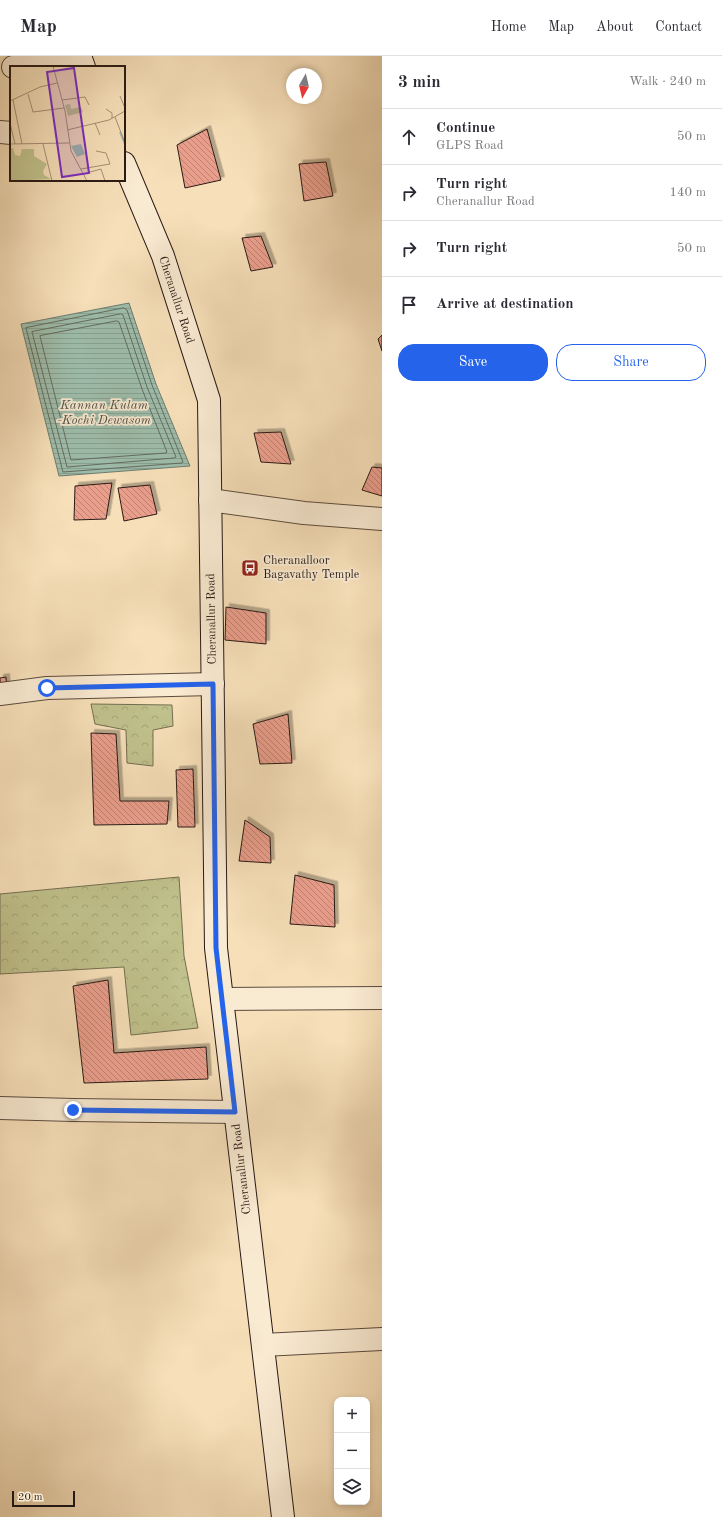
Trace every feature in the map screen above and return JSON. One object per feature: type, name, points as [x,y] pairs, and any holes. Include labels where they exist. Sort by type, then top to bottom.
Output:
[{"type":"main road","points":[[24,66],[82,61]]},
{"type":"main road","points":[[0,68],[10,67]]},
{"type":"main road","points":[[0,132],[10,133]]},
{"type":"main road","name":"Cheranallur Road","points":[[125,165],[162,256],[209,400],[216,948],[283,1517]]},
{"type":"main road","points":[[210,500],[304,513],[382,519]]},
{"type":"main road","points":[[0,694],[47,688],[213,684]]},
{"type":"main road","points":[[222,999],[382,998]]},
{"type":"main road","points":[[0,1108],[235,1112]]},
{"type":"main road","points":[[263,1345],[382,1339]]},
{"type":"green space","points":[[91,704],[172,705],[173,726],[153,730],[153,766],[127,763],[126,730],[95,724]]},
{"type":"green space","points":[[179,877],[184,956],[198,1028],[131,1035],[124,967],[0,974],[0,894]]},
{"type":"water","name":"Kannan Kulam -Kochi Dewasom","points":[[129,303],[156,384],[190,466],[59,476],[21,324]]},
{"type":"building","points":[[207,129],[221,180],[185,188],[177,145]]},
{"type":"building","points":[[326,162],[333,196],[304,201],[299,164]]},
{"type":"building","points":[[261,236],[273,267],[251,271],[242,238]]},
{"type":"building","points":[[382,335],[382,351],[378,339]]},
{"type":"building","points":[[281,432],[291,464],[261,462],[254,433]]},
{"type":"building","points":[[372,467],[382,468],[382,496],[362,490]]},
{"type":"building","points":[[112,483],[106,519],[74,520],[75,486]]},
{"type":"building","points":[[150,485],[157,514],[124,521],[118,488]]},
{"type":"building","points":[[226,607],[266,613],[266,644],[225,640]]},
{"type":"building","points":[[6,677],[7,690],[0,691],[0,678]]},
{"type":"building","points":[[288,714],[292,763],[260,764],[253,724]]},
{"type":"building","points":[[91,733],[116,734],[120,801],[169,801],[167,824],[94,825]]},
{"type":"building","points":[[193,769],[195,827],[178,827],[176,770]]},
{"type":"building","points":[[245,820],[270,837],[271,863],[239,861]]},
{"type":"building","points":[[295,875],[334,885],[335,927],[290,924]]},
{"type":"building","points":[[108,980],[114,1053],[206,1047],[208,1079],[84,1083],[73,986]]},
{"type":"place","name":"Cheranalloor Bagavathy Temple","points":[[250,568]]},
{"type":"route","points":[[47,688],[213,684],[216,948],[235,1112],[73,1110]]}]
